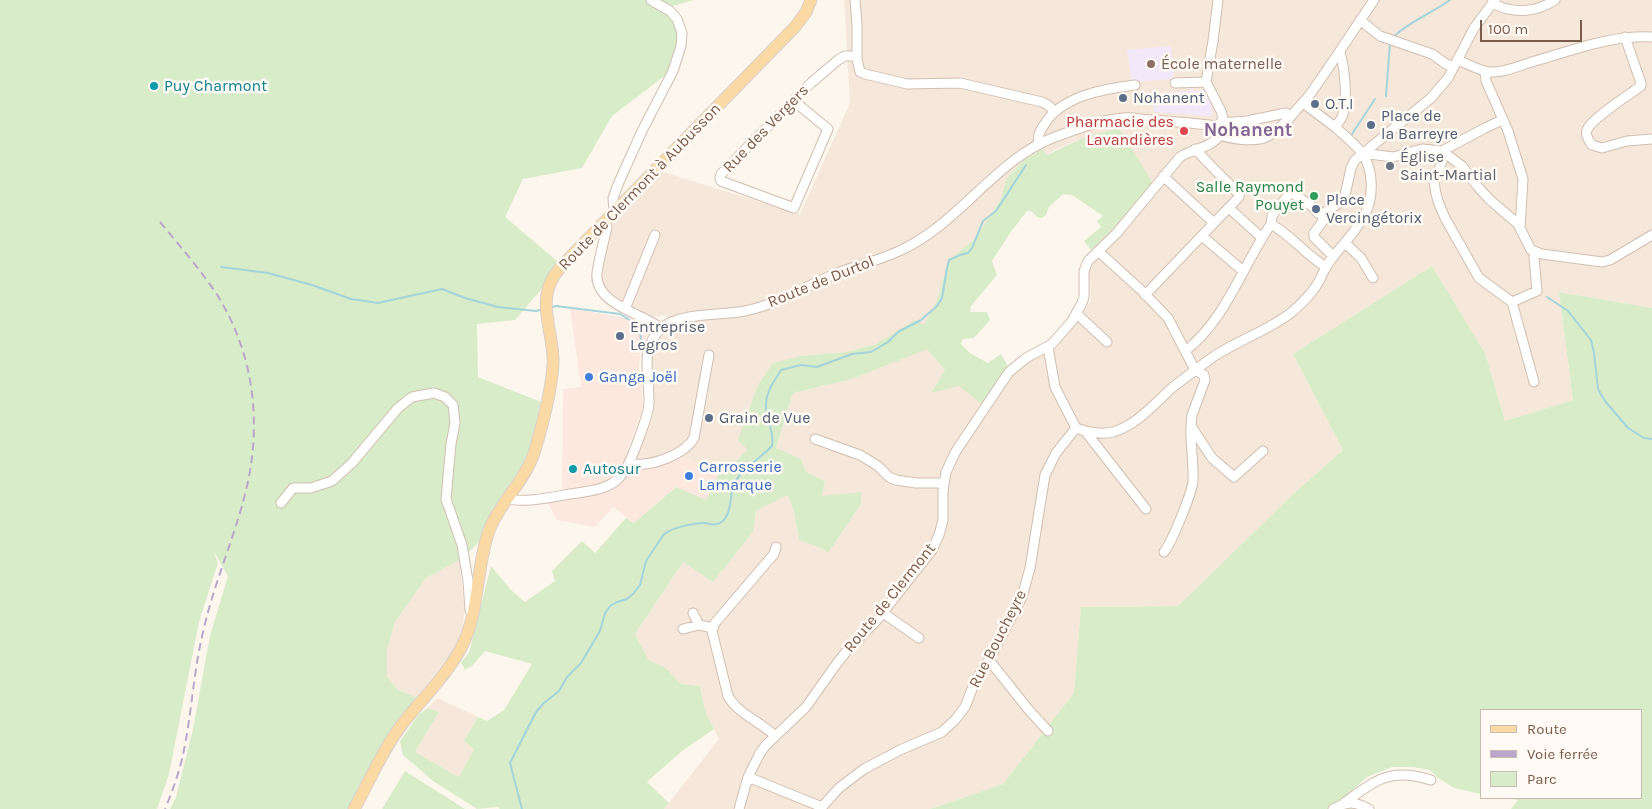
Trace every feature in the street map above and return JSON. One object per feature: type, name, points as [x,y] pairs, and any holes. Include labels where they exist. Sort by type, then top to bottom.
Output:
[{"type":"main road","name":"Route de Clermont à Aubusson","points":[[354,809],[397,731],[458,653],[466,638],[487,538],[494,521],[522,478],[532,458],[552,376],[553,353],[546,304],[548,288],[554,276],[795,28],[806,12],[811,0]]},
{"type":"street","points":[[614,213],[613,198],[619,182],[642,131],[673,71],[681,46],[682,32],[677,19],[670,11],[651,0]]},
{"type":"street","points":[[855,0],[857,56],[860,72],[907,84],[960,83],[1042,102],[1054,111]]},
{"type":"street","points":[[1218,0],[1206,82],[1221,111],[1220,124],[1216,131],[1220,135],[1247,140],[1265,138],[1289,119],[1340,53],[1374,0]]},
{"type":"street","points":[[1322,214],[1344,200],[1354,160],[1431,98],[1448,78],[1474,28],[1494,1],[1504,9],[1532,11],[1555,0]]},
{"type":"street","points":[[1360,20],[1375,33],[1389,40],[1432,54],[1446,64],[1455,63],[1492,72],[1516,67],[1605,40],[1625,37],[1652,37]]},
{"type":"street","points":[[1625,37],[1641,86],[1618,101],[1593,122],[1587,128],[1586,134],[1592,145],[1598,148],[1627,141],[1652,139]]},
{"type":"street","points":[[1335,127],[1342,117],[1346,93],[1340,53]]},
{"type":"street","name":"Rue des Vergers","points":[[794,102],[828,130],[794,208],[720,181],[721,174],[811,83],[842,57],[857,56]]},
{"type":"street","points":[[1485,71],[1486,82],[1518,160],[1523,179],[1520,228]]},
{"type":"street","points":[[1175,83],[1206,82]]},
{"type":"street","points":[[1039,143],[1038,138],[1041,131],[1054,111],[1085,95],[1135,85]]},
{"type":"street","points":[[1048,347],[1055,387],[1076,428],[1096,433],[1107,433],[1132,424],[1196,370],[1239,340],[1264,329],[1290,313],[1312,292],[1326,267],[1364,216],[1370,197],[1369,170],[1362,153],[1335,127],[1303,103]]},
{"type":"street","name":"Route de Durtol","points":[[661,328],[682,319],[741,312],[764,306],[836,274],[898,252],[917,242],[956,212],[1025,151],[1039,143],[1099,123],[1124,118],[1136,117],[1150,120],[1220,124],[1286,113],[1290,116]]},
{"type":"street","points":[[1362,153],[1393,157],[1422,150],[1442,151],[1502,120]]},
{"type":"street","name":"Route de Clermont","points":[[739,809],[748,777],[760,753],[806,707],[849,648],[883,613],[937,542],[943,520],[946,472],[956,451],[1005,377],[1015,366],[1048,347],[1062,334],[1077,314],[1084,297],[1084,267],[1116,234],[1163,176],[1180,157],[1214,141],[1220,135]]},
{"type":"street","points":[[1145,295],[1239,197],[1239,194],[1195,149]]},
{"type":"street","points":[[1442,151],[1462,166],[1490,200],[1520,228],[1528,246],[1535,252],[1602,262],[1610,260],[1652,235]]},
{"type":"street","points":[[1442,151],[1442,162],[1434,182],[1436,194],[1445,218],[1479,278],[1512,302],[1534,382]]},
{"type":"street","points":[[1163,176],[1214,224]]},
{"type":"street","points":[[1185,351],[1198,340],[1216,319],[1271,224],[1274,212],[1289,194],[1292,193],[1322,214]]},
{"type":"street","points":[[1229,208],[1262,238]]},
{"type":"street","points":[[1322,214],[1322,221],[1314,233],[1314,237],[1334,256]]},
{"type":"street","points":[[508,499],[525,500],[604,488],[624,473],[630,462],[649,406],[646,354],[661,328],[652,321],[625,309],[604,295],[598,284],[597,272],[607,226],[605,222]]},
{"type":"street","points":[[1271,224],[1284,232],[1314,260],[1326,267]]},
{"type":"street","points":[[625,309],[655,235]]},
{"type":"street","points":[[1202,236],[1243,271]]},
{"type":"street","points":[[1345,243],[1361,258],[1373,278]]},
{"type":"street","points":[[1098,251],[1168,318],[1196,370],[1204,375],[1205,380],[1192,415],[1190,426],[1193,482],[1190,495],[1172,540],[1164,552]]},
{"type":"street","points":[[1512,302],[1537,291],[1535,252]]},
{"type":"street","points":[[1077,314],[1107,342]]},
{"type":"street","points":[[630,462],[643,465],[656,462],[689,447],[694,438],[709,355]]},
{"type":"street","points":[[282,503],[293,488],[311,488],[332,481],[352,463],[398,408],[412,397],[434,393],[445,397],[454,405],[455,423],[451,444],[446,499],[462,546],[468,581],[470,610],[473,611]]},
{"type":"street","points":[[1190,426],[1198,434],[1212,458],[1234,478],[1262,451]]},
{"type":"street","name":"Rue Boucheyre","points":[[821,808],[840,788],[864,769],[900,750],[935,736],[949,726],[964,707],[976,679],[1017,608],[1030,568],[1045,473],[1056,453],[1076,428]]},
{"type":"street","points":[[1085,431],[1146,509]]},
{"type":"street","points":[[815,439],[860,455],[878,466],[889,477],[896,480],[916,483],[944,483]]},
{"type":"street","points":[[775,736],[738,708],[728,696],[712,633],[715,623],[774,554],[776,547]]},
{"type":"street","points":[[694,613],[699,625]]},
{"type":"street","points":[[883,613],[919,638]]},
{"type":"street","points":[[683,629],[699,625],[713,628]]},
{"type":"street","points":[[988,660],[1048,731]]},
{"type":"street","points":[[1333,809],[1371,784],[1394,774],[1417,776],[1431,780]]},
{"type":"street","points":[[748,777],[821,808]]},
{"type":"street","points":[[1344,803],[1354,803],[1369,809]]},
{"type":"shaded area","points":[[844,0],[1652,0],[1652,308],[1559,292],[1573,400],[1505,421],[1485,353],[1432,266],[1293,354],[1343,450],[1292,495],[1178,606],[1081,607],[1074,693],[1003,784],[930,809],[664,809],[719,739],[705,711],[700,686],[681,684],[666,668],[648,659],[635,634],[683,562],[713,582],[753,532],[756,511],[788,494],[794,512],[799,540],[823,549],[828,553],[861,504],[861,493],[822,496],[825,481],[806,472],[800,459],[776,448],[793,393],[852,379],[927,348],[945,370],[931,393],[959,386],[1010,378],[1024,364],[1056,348],[1083,313],[1091,301],[1089,271],[1096,259],[1091,250],[1116,227],[1127,143],[1119,128],[1087,136],[1055,150],[1034,162],[1025,159],[1006,179],[1001,199],[976,239],[949,260],[937,300],[924,325],[894,333],[876,344],[847,352],[801,356],[749,450],[728,469],[719,473],[680,456],[672,449],[651,459],[638,455],[653,415],[653,369],[651,359],[655,347],[661,338],[674,326],[665,315],[654,317],[597,288],[606,221],[656,170],[800,214],[850,103]]},
{"type":"shaded area","name":"École maternelle","points":[[1171,46],[1174,79],[1132,82],[1127,50]]},
{"type":"shaded area","points":[[1190,88],[1193,88],[1193,91],[1207,90],[1211,97],[1212,116],[1154,112],[1152,94],[1190,91]]},
{"type":"shaded area","points":[[570,308],[645,322],[651,328],[641,350],[639,367],[643,400],[642,412],[627,451],[651,459],[672,449],[680,456],[719,473],[706,501],[676,487],[634,523],[613,507],[595,527],[557,520],[548,503],[562,501],[563,389],[581,387]]},
{"type":"shaded area","points":[[459,560],[465,609],[462,630],[455,649],[416,697],[398,690],[387,676],[387,650],[395,622],[426,578]]},
{"type":"shaded area","points":[[437,698],[478,717],[464,741],[474,749],[459,777],[415,752],[439,712],[428,708]]},
{"type":"green space","points":[[0,0],[694,0],[665,8],[681,28],[671,71],[612,116],[582,168],[523,179],[505,217],[562,265],[515,320],[477,324],[478,377],[546,404],[531,461],[488,533],[463,558],[426,578],[395,622],[387,650],[387,676],[398,690],[416,697],[387,735],[350,809],[170,809],[176,797],[193,729],[210,636],[228,576],[213,550],[218,563],[199,622],[169,774],[157,809],[0,809]]},
{"type":"green space","points":[[1119,128],[1153,183],[1116,227],[1091,250],[1084,241],[1101,227],[1097,221],[1103,216],[1072,195],[1063,194],[1049,207],[1046,215],[1042,218],[1037,217],[1031,211],[1027,211],[992,261],[997,275],[971,306],[970,312],[987,312],[990,320],[974,338],[963,339],[961,344],[971,354],[988,363],[1001,354],[1008,366],[983,405],[959,386],[931,393],[945,370],[927,349],[852,379],[793,393],[776,448],[801,459],[806,472],[825,481],[822,496],[861,492],[861,504],[828,553],[823,549],[799,540],[794,512],[788,495],[756,511],[753,532],[713,582],[683,562],[635,634],[648,659],[666,668],[681,684],[700,686],[705,711],[714,729],[682,751],[647,782],[669,803],[664,809],[500,809],[498,807],[477,809],[433,781],[403,755],[400,741],[419,714],[428,708],[439,712],[415,752],[459,777],[474,749],[464,741],[478,717],[487,721],[504,710],[532,664],[485,651],[473,665],[465,670],[461,662],[469,653],[491,566],[511,590],[525,602],[555,581],[552,571],[582,541],[595,553],[626,518],[634,523],[676,487],[706,500],[719,473],[728,469],[748,450],[738,440],[758,385],[773,363],[801,356],[847,352],[876,344],[915,320],[924,325],[937,300],[949,260],[976,238],[1001,199],[1006,179],[1025,159],[1043,149],[1047,155],[1087,136]]},
{"type":"green space","points":[[1432,266],[1485,353],[1505,421],[1573,400],[1559,292],[1652,308],[1652,809],[1511,809],[1518,800],[1511,799],[1642,799],[1642,709],[1480,709],[1480,794],[1454,788],[1438,778],[1430,770],[1412,767],[1392,767],[1367,777],[1346,796],[1362,809],[930,809],[1003,784],[1074,693],[1081,607],[1178,606],[1292,495],[1343,450],[1293,354]]},
{"type":"green space","points":[[405,771],[465,809],[382,809]]},
{"type":"waterway","points":[[1393,37],[1407,26],[1450,0]]},
{"type":"waterway","points":[[1386,96],[1390,43]]},
{"type":"waterway","points":[[1352,134],[1375,99]]},
{"type":"waterway","points":[[522,809],[510,763],[536,712],[559,691],[567,677],[581,663],[600,631],[605,613],[610,606],[627,599],[640,585],[646,561],[664,534],[684,526],[700,523],[716,524],[724,520],[729,510],[732,489],[737,479],[772,446],[773,441],[766,412],[766,402],[771,387],[781,370],[801,365],[817,367],[852,354],[871,352],[888,342],[898,332],[921,320],[937,306],[942,298],[949,260],[968,253],[983,221],[996,211],[1026,165]]},
{"type":"waterway","points":[[221,267],[268,273],[312,285],[351,299],[378,303],[442,289],[465,298],[498,307],[540,310]]},
{"type":"waterway","points":[[1547,297],[1568,311],[1591,340],[1598,389],[1605,401],[1628,428],[1644,438],[1652,439]]},
{"type":"waterway","points":[[552,307],[620,314],[639,326],[641,340]]},
{"type":"railway","points":[[160,222],[216,293],[229,315],[239,338],[246,362],[254,411],[254,436],[247,486],[204,628],[182,759],[165,809]]},
{"type":"place","name":"École maternelle","points":[[1151,64]]},
{"type":"place","name":"Puy Charmont","points":[[154,86]]},
{"type":"place","name":"Nohanent","points":[[1123,98]]},
{"type":"place","name":"O.T.I","points":[[1315,104]]},
{"type":"place","name":"Place de la Barreyre","points":[[1371,125]]},
{"type":"place","name":"Pharmacie des Lavandières","points":[[1184,131]]},
{"type":"place","name":"Église Saint-Martial","points":[[1390,166]]},
{"type":"place","name":"Salle Raymond Pouyet","points":[[1314,196]]},
{"type":"place","name":"Place Vercingétorix","points":[[1316,209]]},
{"type":"place","name":"Entreprise Legros","points":[[620,336]]},
{"type":"place","name":"Ganga Joël","points":[[589,377]]},
{"type":"place","name":"Grain de Vue","points":[[709,418]]},
{"type":"place","name":"Autosur","points":[[573,469]]},
{"type":"place","name":"Carrosserie Lamarque","points":[[689,476]]},
{"type":"district","name":"Nohanent","points":[[1248,131]]}]
